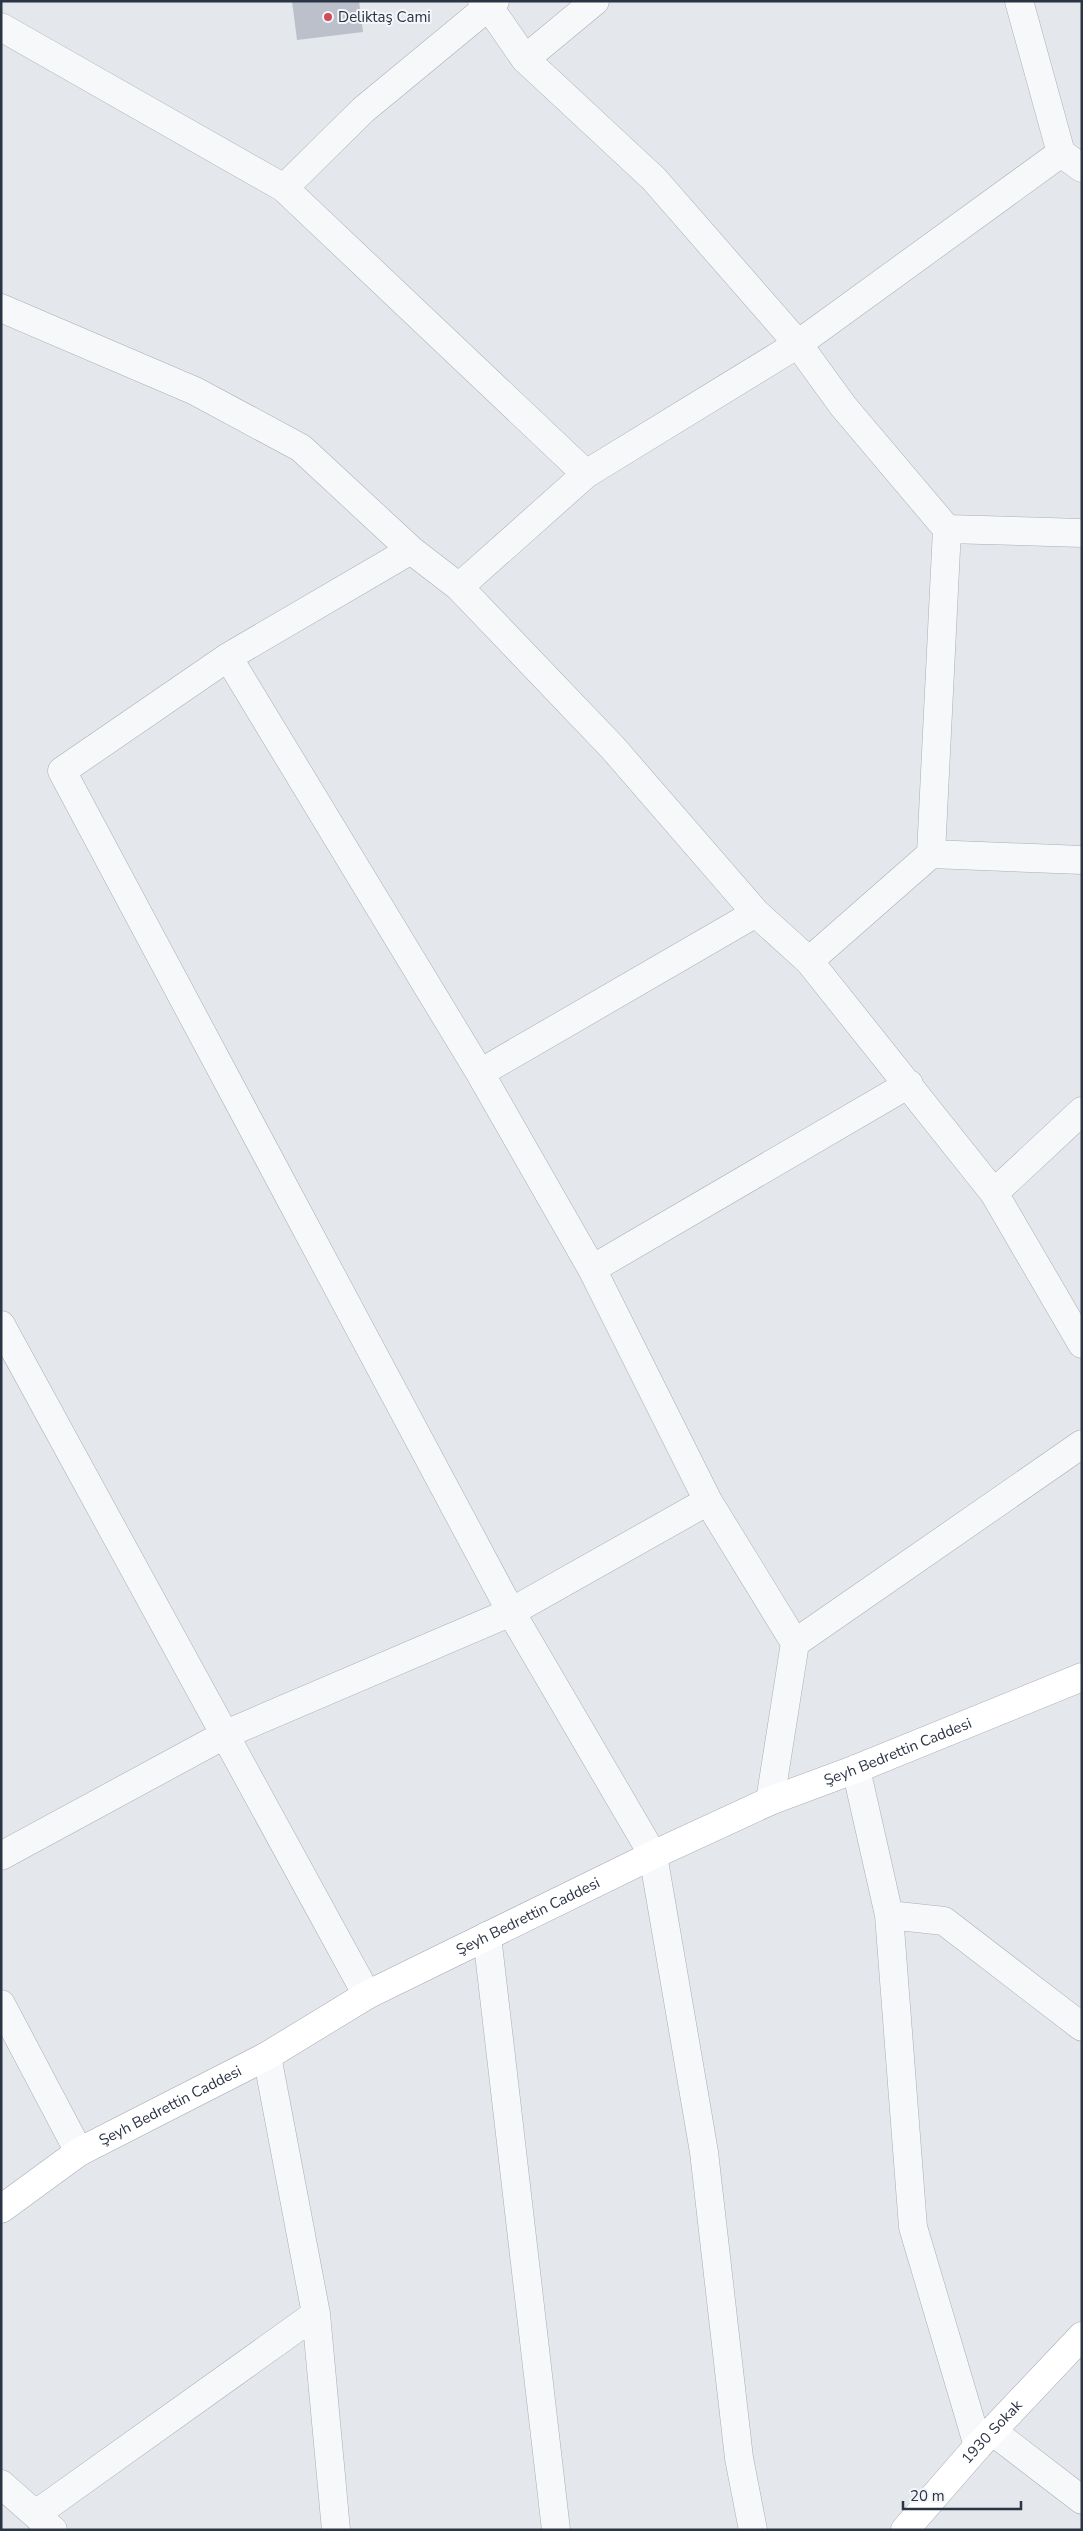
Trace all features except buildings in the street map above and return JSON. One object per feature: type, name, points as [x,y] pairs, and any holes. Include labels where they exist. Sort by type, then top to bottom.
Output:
[{"type":"main road","name":"Şeyh Bedrettin Caddesi","points":[[1,2209],[79,2152],[267,2056],[367,1996],[652,1854],[770,1801],[856,1769],[1082,1677]]},
{"type":"main road","name":"1930 Sokak","points":[[905,2530],[985,2438],[1082,2336]]},
{"type":"street","points":[[525,58],[595,1]]},
{"type":"street","points":[[459,587],[586,474],[798,344],[1072,161],[1018,1]]},
{"type":"street","points":[[284,188],[363,110],[489,3],[525,58],[654,179],[798,344],[843,406],[948,530],[931,854]]},
{"type":"street","points":[[1,27],[284,188],[586,474]]},
{"type":"street","points":[[1,308],[195,391],[301,448],[411,550],[459,587],[613,748],[756,913],[809,961],[994,1193],[1082,1344]]},
{"type":"street","points":[[948,530],[1082,533]]},
{"type":"street","points":[[411,550],[228,657],[62,771],[511,1612],[652,1854],[704,2152],[739,2458],[753,2530]]},
{"type":"street","points":[[228,657],[480,1073],[592,1269],[708,1500],[795,1643],[770,1801]]},
{"type":"street","points":[[809,961],[931,854],[1082,860]]},
{"type":"street","points":[[480,1073],[756,913]]},
{"type":"street","points":[[592,1269],[909,1084]]},
{"type":"street","points":[[994,1193],[1082,1111]]},
{"type":"street","points":[[1,1325],[226,1734],[367,1996]]},
{"type":"street","points":[[795,1643],[1082,1444]]},
{"type":"street","points":[[1,1856],[226,1734],[511,1612],[708,1500]]},
{"type":"street","points":[[856,1769],[889,1915],[913,2227],[985,2438],[1082,2500]]},
{"type":"street","points":[[889,1915],[944,1921],[1082,2027]]},
{"type":"street","points":[[487,1936],[556,2530]]},
{"type":"street","points":[[1,2004],[79,2152]]},
{"type":"street","points":[[267,2056],[316,2314],[336,2530]]},
{"type":"street","points":[[1,2484],[45,2522],[316,2314]]},
{"type":"place","name":"Deliktaş Cami","points":[[328,17]]}]
